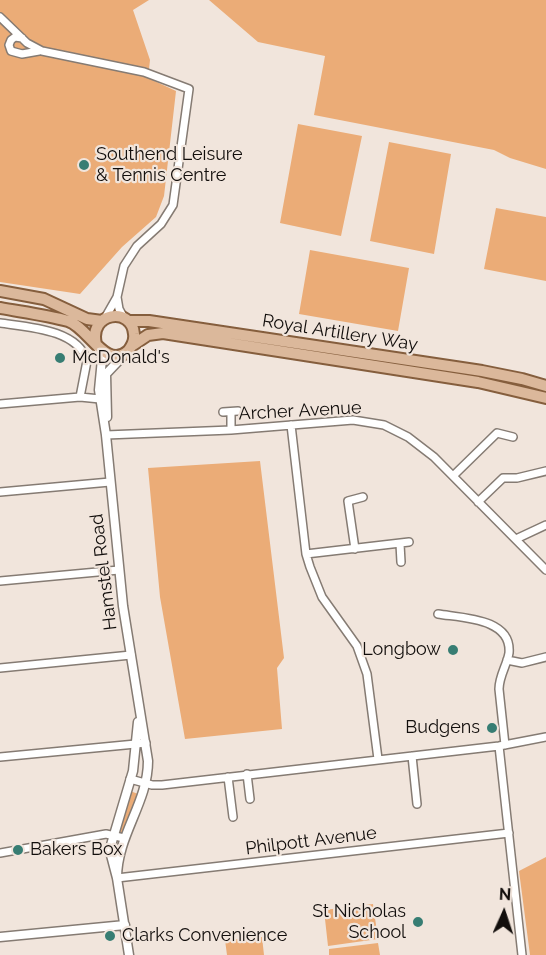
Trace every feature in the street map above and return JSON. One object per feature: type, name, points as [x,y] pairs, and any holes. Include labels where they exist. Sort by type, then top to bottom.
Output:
[{"type":"main road","points":[[0,291],[44,299],[87,319],[103,320],[117,316],[126,319],[135,333],[131,347],[121,355],[111,355],[105,353],[81,329],[70,322],[0,308]]},
{"type":"main road","name":"Royal Artillery Way","points":[[126,319],[482,371],[546,386]]},
{"type":"main road","points":[[97,346],[95,330],[103,320]]},
{"type":"main road","name":"Royal Artillery Way","points":[[131,347],[148,335],[163,333],[478,382],[546,398]]},
{"type":"street","points":[[0,16],[22,38],[42,51]]},
{"type":"street","points":[[22,38],[11,39],[9,45],[11,51],[22,54],[42,51],[144,72],[189,89],[173,205],[161,224],[137,246],[127,259],[120,278],[117,297],[119,309],[126,319]]},
{"type":"street","points":[[103,320],[117,297]]},
{"type":"street","points":[[0,323],[57,332],[73,343],[87,361],[80,397]]},
{"type":"street","name":"Hamstel Road","points":[[97,346],[102,359],[100,399],[106,435],[119,570],[132,655],[147,783],[140,805],[124,838],[117,878]]},
{"type":"street","points":[[80,397],[90,393],[102,383],[106,374],[131,347]]},
{"type":"street","name":"Hamstel Road","points":[[102,383],[107,410],[106,435]]},
{"type":"street","points":[[0,404],[80,397],[100,399]]},
{"type":"street","points":[[230,412],[231,430]]},
{"type":"street","name":"Archer Avenue","points":[[106,435],[231,430],[353,420],[384,425],[408,437],[453,476],[546,570]]},
{"type":"street","points":[[291,425],[306,554],[322,597],[347,630],[363,662],[367,674],[378,759]]},
{"type":"street","points":[[453,476],[497,433],[513,437]]},
{"type":"street","points":[[478,502],[503,478],[517,478],[546,471]]},
{"type":"street","points":[[0,492],[110,482]]},
{"type":"street","points":[[355,549],[348,501],[363,497]]},
{"type":"street","points":[[516,539],[546,525]]},
{"type":"street","points":[[306,554],[409,542]]},
{"type":"street","points":[[400,544],[401,562]]},
{"type":"street","points":[[0,581],[119,570]]},
{"type":"street","points":[[438,614],[485,622],[496,627],[507,640],[509,652],[499,682],[499,689],[509,833],[522,955]]},
{"type":"street","points":[[0,668],[132,655]]},
{"type":"street","points":[[507,660],[522,663],[546,657]]},
{"type":"street","points":[[130,779],[162,784],[502,745],[546,736]]},
{"type":"street","points":[[0,757],[142,743]]},
{"type":"street","name":"Hamstel Road","points":[[129,955],[117,878],[111,855],[112,835],[142,743]]},
{"type":"street","points":[[412,756],[417,804]]},
{"type":"street","points":[[247,774],[250,799]]},
{"type":"street","points":[[228,777],[233,817]]},
{"type":"street","name":"Philpott Avenue","points":[[117,878],[509,833]]},
{"type":"street","points":[[0,853],[104,834],[124,838]]},
{"type":"street","points":[[0,937],[125,925]]},
{"type":"shaded area","name":"Southend Leisure & Tennis Centre","points":[[0,0],[149,0],[133,10],[150,60],[148,78],[176,91],[164,196],[156,217],[122,247],[80,294],[0,282]]},
{"type":"shaded area","points":[[209,0],[546,0],[546,169],[510,158],[494,150],[314,115],[325,56],[258,42]]},
{"type":"shaded area","points":[[298,124],[362,136],[341,236],[280,223]]},
{"type":"shaded area","points":[[389,142],[451,154],[434,254],[370,241]]},
{"type":"shaded area","points":[[496,208],[546,217],[546,281],[484,269]]},
{"type":"shaded area","points":[[310,250],[409,268],[398,331],[299,314]]},
{"type":"shaded area","points":[[260,461],[284,658],[277,668],[282,729],[185,739],[160,597],[148,468]]},
{"type":"shaded area","points":[[130,791],[141,795],[123,834],[117,832]]},
{"type":"shaded area","points":[[546,857],[546,955],[530,955],[519,871]]},
{"type":"shaded area","points":[[373,904],[378,939],[328,946],[324,910]]},
{"type":"shaded area","points":[[262,937],[264,955],[227,955],[225,940]]},
{"type":"shaded area","points":[[378,943],[380,955],[329,955],[329,949]]},
{"type":"place","name":"Southend Leisure & Tennis Centre","points":[[84,165]]},
{"type":"place","name":"McDonald's","points":[[60,358]]},
{"type":"place","name":"Longbow","points":[[453,650]]},
{"type":"place","name":"Budgens","points":[[492,728]]},
{"type":"place","name":"Bakers Box","points":[[18,850]]},
{"type":"place","name":"St Nicholas School","points":[[418,922]]},
{"type":"place","name":"Clarks Convenience","points":[[110,936]]}]
